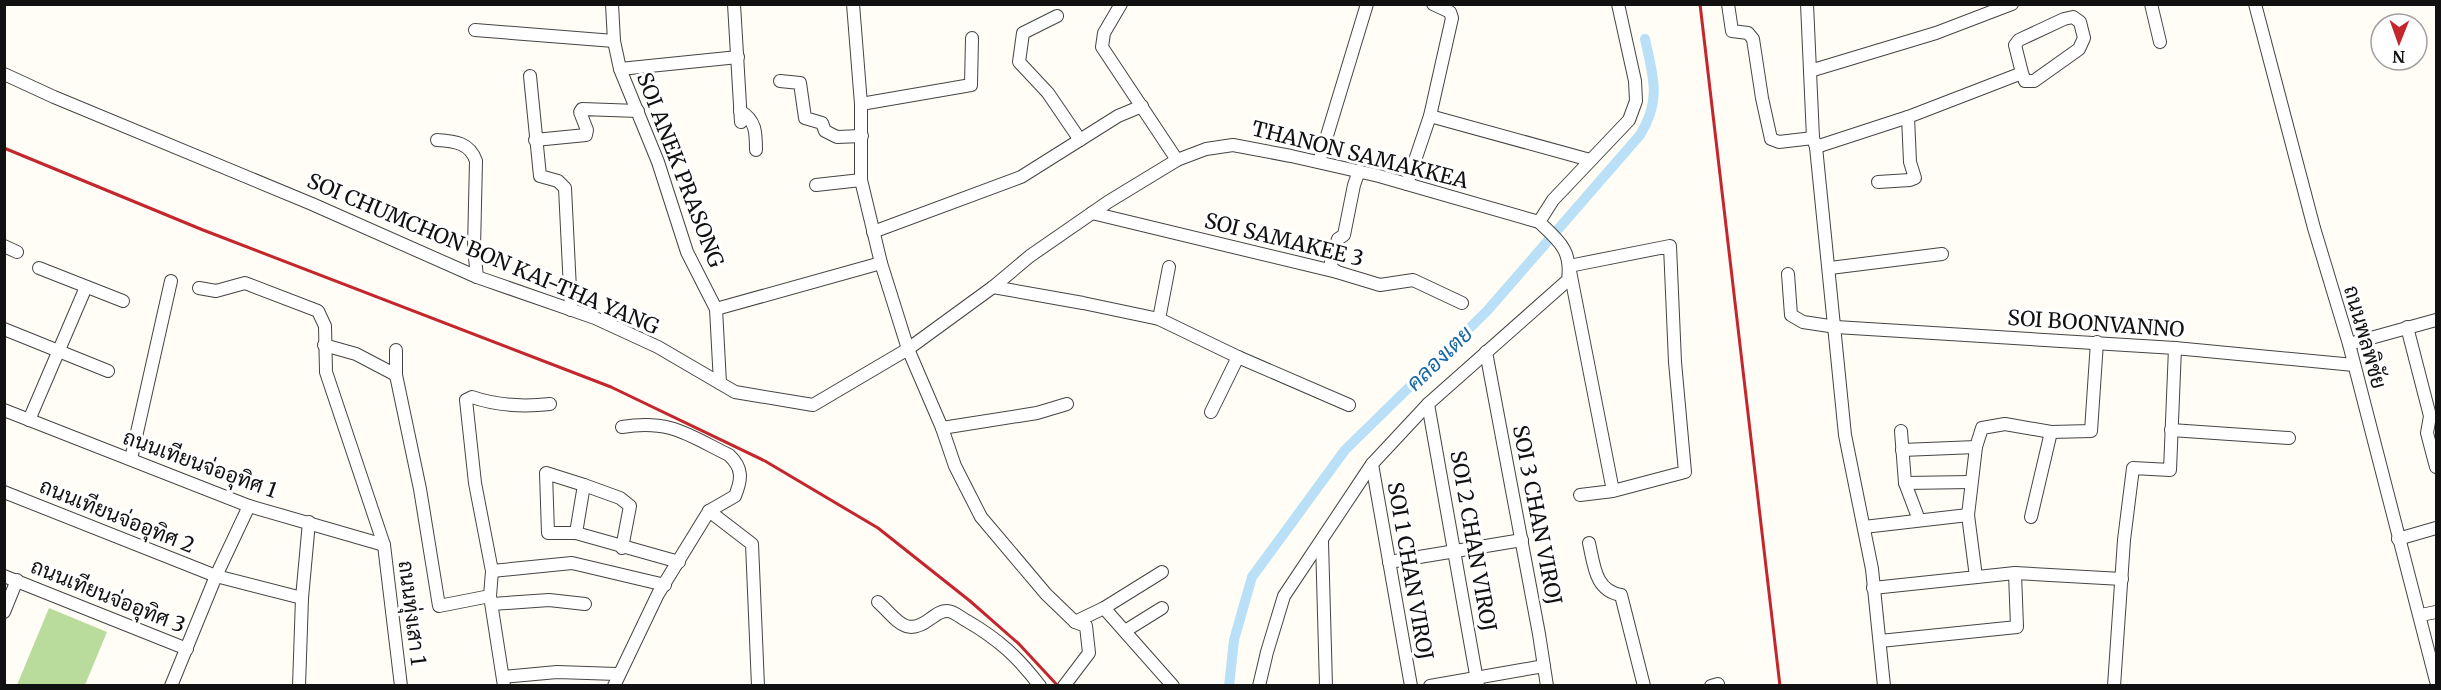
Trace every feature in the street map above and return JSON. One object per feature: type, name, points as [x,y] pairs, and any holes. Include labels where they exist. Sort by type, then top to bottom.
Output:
[{"type":"street","name":"SOI ANEK PRASONG","points":[[612,4],[614,41],[620,69],[658,162],[687,252],[716,309],[720,383]]},
{"type":"street","points":[[734,4],[740,116],[747,115],[756,129],[756,150]]},
{"type":"street","points":[[853,4],[861,104],[861,180],[881,263],[908,349],[942,428],[955,466],[981,518],[1046,594],[1075,622],[1086,626],[1089,653],[1064,686]]},
{"type":"street","points":[[1121,4],[1104,33],[1102,46],[1177,160]]},
{"type":"street","points":[[1319,162],[1368,4]]},
{"type":"street","points":[[1407,184],[1430,116],[1452,18],[1450,12],[1433,4]]},
{"type":"street","points":[[1613,491],[1565,248],[1539,222],[1553,200],[1629,120],[1636,101],[1635,81],[1618,4]]},
{"type":"street","points":[[1728,4],[1732,31],[1748,33],[1753,39],[1771,139],[1779,142],[1815,142],[1908,117],[2022,73]]},
{"type":"street","points":[[1806,4],[1815,142],[1830,268],[1845,435],[1872,569],[1884,686]]},
{"type":"street","points":[[1810,71],[1936,33],[2012,4]]},
{"type":"street","points":[[2151,4],[2160,42]]},
{"type":"street","name":"ถนนพลพิชัย","points":[[2255,4],[2314,228],[2349,344],[2398,539],[2421,615],[2436,681]]},
{"type":"street","points":[[1057,16],[1023,33],[1019,62],[1048,93],[1080,140]]},
{"type":"street","points":[[2073,17],[2080,22],[2084,38],[2079,49],[2034,81],[2025,81],[2022,73],[2015,45],[2019,40],[2064,18],[2073,17]]},
{"type":"street","points":[[475,30],[614,41]]},
{"type":"street","points":[[861,104],[971,85],[972,38]]},
{"type":"street","points":[[620,69],[738,57]]},
{"type":"street","name":"SOI CHUMCHON BON KAI-THA YANG","points":[[4,74],[312,204],[477,277],[595,318],[658,347],[735,392],[813,405],[908,349]]},
{"type":"street","points":[[530,76],[540,176],[558,181],[565,188],[571,310]]},
{"type":"street","points":[[780,81],[800,83],[805,118],[822,123],[825,131],[837,137],[862,136]]},
{"type":"street","points":[[873,232],[1021,177],[1118,116],[1142,106]]},
{"type":"street","points":[[535,140],[586,135],[587,130],[580,112],[585,109],[638,111]]},
{"type":"street","points":[[1430,116],[1590,160]]},
{"type":"street","points":[[1878,182],[1915,178],[1910,162],[1908,117]]},
{"type":"street","points":[[437,140],[464,145],[472,150],[476,161],[474,249],[477,277]]},
{"type":"street","name":"THANON SAMAKKEA","points":[[908,349],[993,287],[1030,256],[1092,213],[1177,160],[1206,149],[1233,145],[1319,162],[1407,184],[1539,222]]},
{"type":"street","points":[[1337,272],[1330,266],[1338,239],[1344,235],[1359,171]]},
{"type":"street","points":[[816,184],[861,180]]},
{"type":"street","name":"SOI SAMAKEE 3","points":[[1092,213],[1337,272],[1380,285],[1413,280],[1462,303]]},
{"type":"street","points":[[4,246],[17,252]]},
{"type":"street","points":[[1569,266],[1670,246],[1675,362],[1685,472],[1613,491],[1580,495]]},
{"type":"street","points":[[1830,268],[1942,254]]},
{"type":"street","points":[[716,309],[881,263]]},
{"type":"street","points":[[1259,686],[1284,596],[1372,464],[1428,404],[1568,280],[1569,266]]},
{"type":"street","points":[[1159,319],[1169,267]]},
{"type":"street","points":[[39,268],[123,301]]},
{"type":"street","name":"SOI BOONVANNO","points":[[1788,274],[1791,315],[1803,322],[1836,327],[2175,348],[2354,365]]},
{"type":"street","points":[[131,459],[171,281]]},
{"type":"street","name":"ถนนทุ่งเสา 1","points":[[199,288],[216,291],[245,283],[318,311],[325,326],[326,372],[384,545],[401,686]]},
{"type":"street","points":[[29,420],[86,286]]},
{"type":"street","points":[[993,287],[1159,319],[1238,357],[1349,405]]},
{"type":"street","points":[[2349,344],[2436,320]]},
{"type":"street","points":[[2407,327],[2430,416],[2427,433],[2436,466]]},
{"type":"street","points":[[4,329],[108,371]]},
{"type":"street","points":[[1976,577],[1968,515],[1976,447],[1982,428],[2005,424],[2050,432],[2091,431],[2097,342]]},
{"type":"street","points":[[324,345],[356,354],[396,375]]},
{"type":"street","points":[[2114,686],[2133,468],[2170,470],[2175,348]]},
{"type":"street","points":[[396,350],[396,375],[420,489],[440,606],[491,600],[549,600],[585,604]]},
{"type":"street","name":"SOI 3 CHAN VIROJ","points":[[1486,352],[1522,540],[1546,686]]},
{"type":"street","points":[[1211,412],[1238,357]]},
{"type":"street","points":[[550,404],[530,406],[497,404],[469,397],[466,402],[475,483],[492,571],[491,600],[503,681],[557,672],[616,680],[658,594],[709,511],[735,496],[739,486],[740,467],[729,455],[673,428],[649,423],[622,427]]},
{"type":"street","points":[[942,428],[1036,413],[1067,404]]},
{"type":"street","name":"SOI 2 CHAN VIROJ","points":[[1428,404],[1456,551],[1477,682]]},
{"type":"street","name":"ถนนเทียนจ่ออุทิศ 1","points":[[4,410],[249,506],[384,545]]},
{"type":"street","points":[[2171,430],[2289,438]]},
{"type":"street","points":[[1901,431],[1905,483],[1919,520]]},
{"type":"street","points":[[2031,517],[2050,432]]},
{"type":"street","points":[[1902,450],[1976,447]]},
{"type":"street","name":"SOI 1 CHAN VIROJ","points":[[1372,464],[1411,686]]},
{"type":"street","points":[[622,548],[630,506],[620,498],[546,472],[548,533],[576,533],[622,548],[679,562]]},
{"type":"street","points":[[1905,483],[1971,482]]},
{"type":"street","points":[[576,533],[584,485]]},
{"type":"street","name":"ถนนเทียนจ่ออุทิศ 2","points":[[4,492],[216,576],[302,598]]},
{"type":"street","name":"ถนนเทียนจ่ออุทิศ 3","points":[[4,576],[187,649],[216,576],[249,506]]},
{"type":"street","points":[[709,511],[752,544],[758,686]]},
{"type":"street","points":[[1864,527],[1968,515]]},
{"type":"street","points":[[299,686],[302,598],[309,522]]},
{"type":"street","points":[[2398,539],[2436,528]]},
{"type":"street","points":[[1389,562],[1522,540]]},
{"type":"street","points":[[1322,542],[1326,686]]},
{"type":"street","points":[[1589,543],[1598,582],[1613,594],[1621,595],[1644,686]]},
{"type":"street","points":[[492,571],[572,563],[665,585]]},
{"type":"street","points":[[1075,622],[1104,608],[1162,572]]},
{"type":"street","points":[[1873,588],[2015,573],[2122,579]]},
{"type":"street","points":[[1880,642],[2017,627],[2015,573]]},
{"type":"street","points":[[4,612],[17,580]]},
{"type":"street","points":[[878,602],[906,627],[913,629],[920,627],[938,613],[950,611],[990,633],[1019,659],[1040,686]]},
{"type":"street","points":[[1104,608],[1173,686]]},
{"type":"street","points":[[1125,631],[1162,608]]},
{"type":"street","points":[[2421,615],[2436,612]]},
{"type":"street","points":[[171,686],[187,649]]},
{"type":"street","points":[[1430,686],[1477,682],[1544,666]]},
{"type":"green space","points":[[49,608],[107,632],[85,685],[17,685]]},
{"type":"waterway","name":"คลองเตย","points":[[1229,686],[1234,640],[1252,577],[1345,450],[1487,311],[1640,135],[1651,110],[1654,88],[1645,39]]},
{"type":"railway","points":[[1700,4],[1780,686]]},
{"type":"railway","points":[[4,148],[203,230],[611,387],[765,461],[878,528],[970,601],[1019,644],[1058,686]]}]
